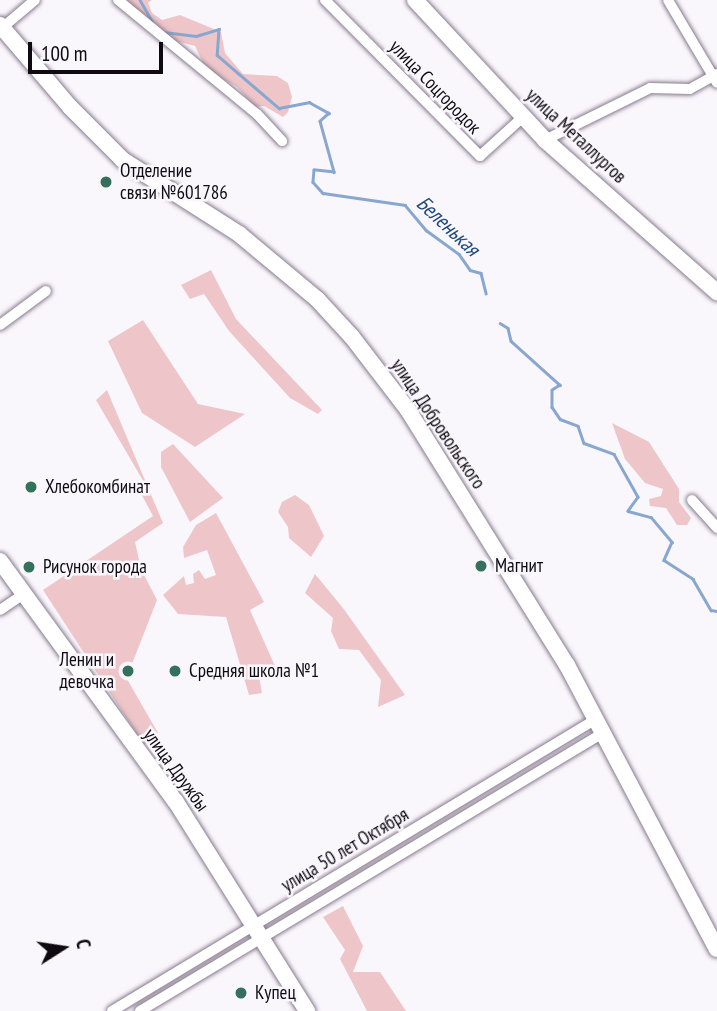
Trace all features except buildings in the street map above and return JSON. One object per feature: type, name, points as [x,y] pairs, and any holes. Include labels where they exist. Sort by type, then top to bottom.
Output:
[{"type":"street","points":[[2,30],[35,0]]},
{"type":"street","points":[[118,0],[257,114],[282,141]]},
{"type":"street","name":"улица Соцгородок","points":[[325,0],[480,156],[523,117]]},
{"type":"street","name":"улица Металлургов","points":[[415,0],[545,140],[717,292]]},
{"type":"street","points":[[545,140],[650,88],[690,89],[716,77],[668,0]]},
{"type":"street","name":"улица Добровольского","points":[[2,30],[123,160],[239,234],[317,299],[352,337],[408,410],[567,665],[717,949]]},
{"type":"street","points":[[0,325],[46,291]]},
{"type":"street","points":[[692,500],[717,528]]},
{"type":"street","name":"улица Дружбы","points":[[0,561],[176,802],[260,931],[307,1011]]},
{"type":"street","points":[[0,610],[25,593]]},
{"type":"street","name":"улица 50 лет Октября","points":[[140,1011],[260,931],[599,726]]},
{"type":"street","name":"улица 50 лет Октября","points":[[112,1011],[260,931]]},
{"type":"shaded area","points":[[127,0],[152,0],[148,3],[152,13],[162,20],[180,15],[221,32],[225,53],[243,74],[277,76],[288,83],[292,97],[288,112],[283,117],[264,106],[255,107],[237,87],[206,69],[195,46],[168,39]]},
{"type":"shaded area","points":[[211,270],[236,319],[322,410],[318,414],[290,398],[229,331],[204,294],[190,299],[181,285]]},
{"type":"shaded area","points":[[143,320],[198,404],[245,414],[195,447],[142,413],[108,341]]},
{"type":"shaded area","points":[[107,390],[163,523],[135,542],[141,569],[157,600],[132,664],[123,672],[158,733],[144,745],[43,590],[153,516],[138,488],[145,484],[96,400]]},
{"type":"shaded area","points":[[612,423],[649,442],[679,489],[679,502],[691,518],[687,525],[677,525],[666,508],[650,506],[649,499],[661,496],[663,489],[645,483],[625,459]]},
{"type":"shaded area","points":[[173,444],[223,498],[190,522],[161,467],[161,452]]},
{"type":"shaded area","points":[[295,495],[309,505],[324,536],[311,557],[289,538],[288,527],[278,512],[282,502]]},
{"type":"shaded area","points":[[216,513],[264,602],[250,610],[275,666],[258,671],[262,693],[249,695],[226,617],[178,614],[163,595],[184,576],[186,585],[194,583],[193,574],[199,570],[205,579],[216,575],[207,550],[184,558],[183,547],[196,525]]},
{"type":"shaded area","points":[[315,574],[343,608],[405,695],[378,707],[381,680],[359,650],[339,649],[331,631],[333,618],[305,593]]},
{"type":"shaded area","points":[[343,906],[363,946],[353,972],[380,972],[406,1011],[367,1011],[340,959],[345,950],[323,917]]},
{"type":"waterway","name":"Беленькая","points":[[140,0],[152,21]]},
{"type":"waterway","name":"Беленькая","points":[[164,32],[196,36],[219,29],[217,55],[279,108],[309,102],[329,113],[320,121],[334,172],[314,170],[313,182],[323,193],[405,205],[426,230],[459,254],[470,270],[481,273],[486,293]]},
{"type":"waterway","name":"Беленькая","points":[[500,323],[508,328],[511,341],[560,385],[552,390],[552,407],[560,419],[578,426],[584,443],[614,454],[638,497],[628,511],[651,517],[672,542],[664,560],[693,579],[711,610],[717,611]]},
{"type":"place","name":"Отделение связи №601786","points":[[106,182]]},
{"type":"place","name":"Хлебокомбинат","points":[[31,487]]},
{"type":"place","name":"Магнит","points":[[481,566]]},
{"type":"place","name":"Рисунок города","points":[[29,567]]},
{"type":"place","name":"Ленин и девочка","points":[[128,671]]},
{"type":"place","name":"Средняя школа №1","points":[[175,671]]},
{"type":"place","name":"Купец","points":[[241,993]]}]
